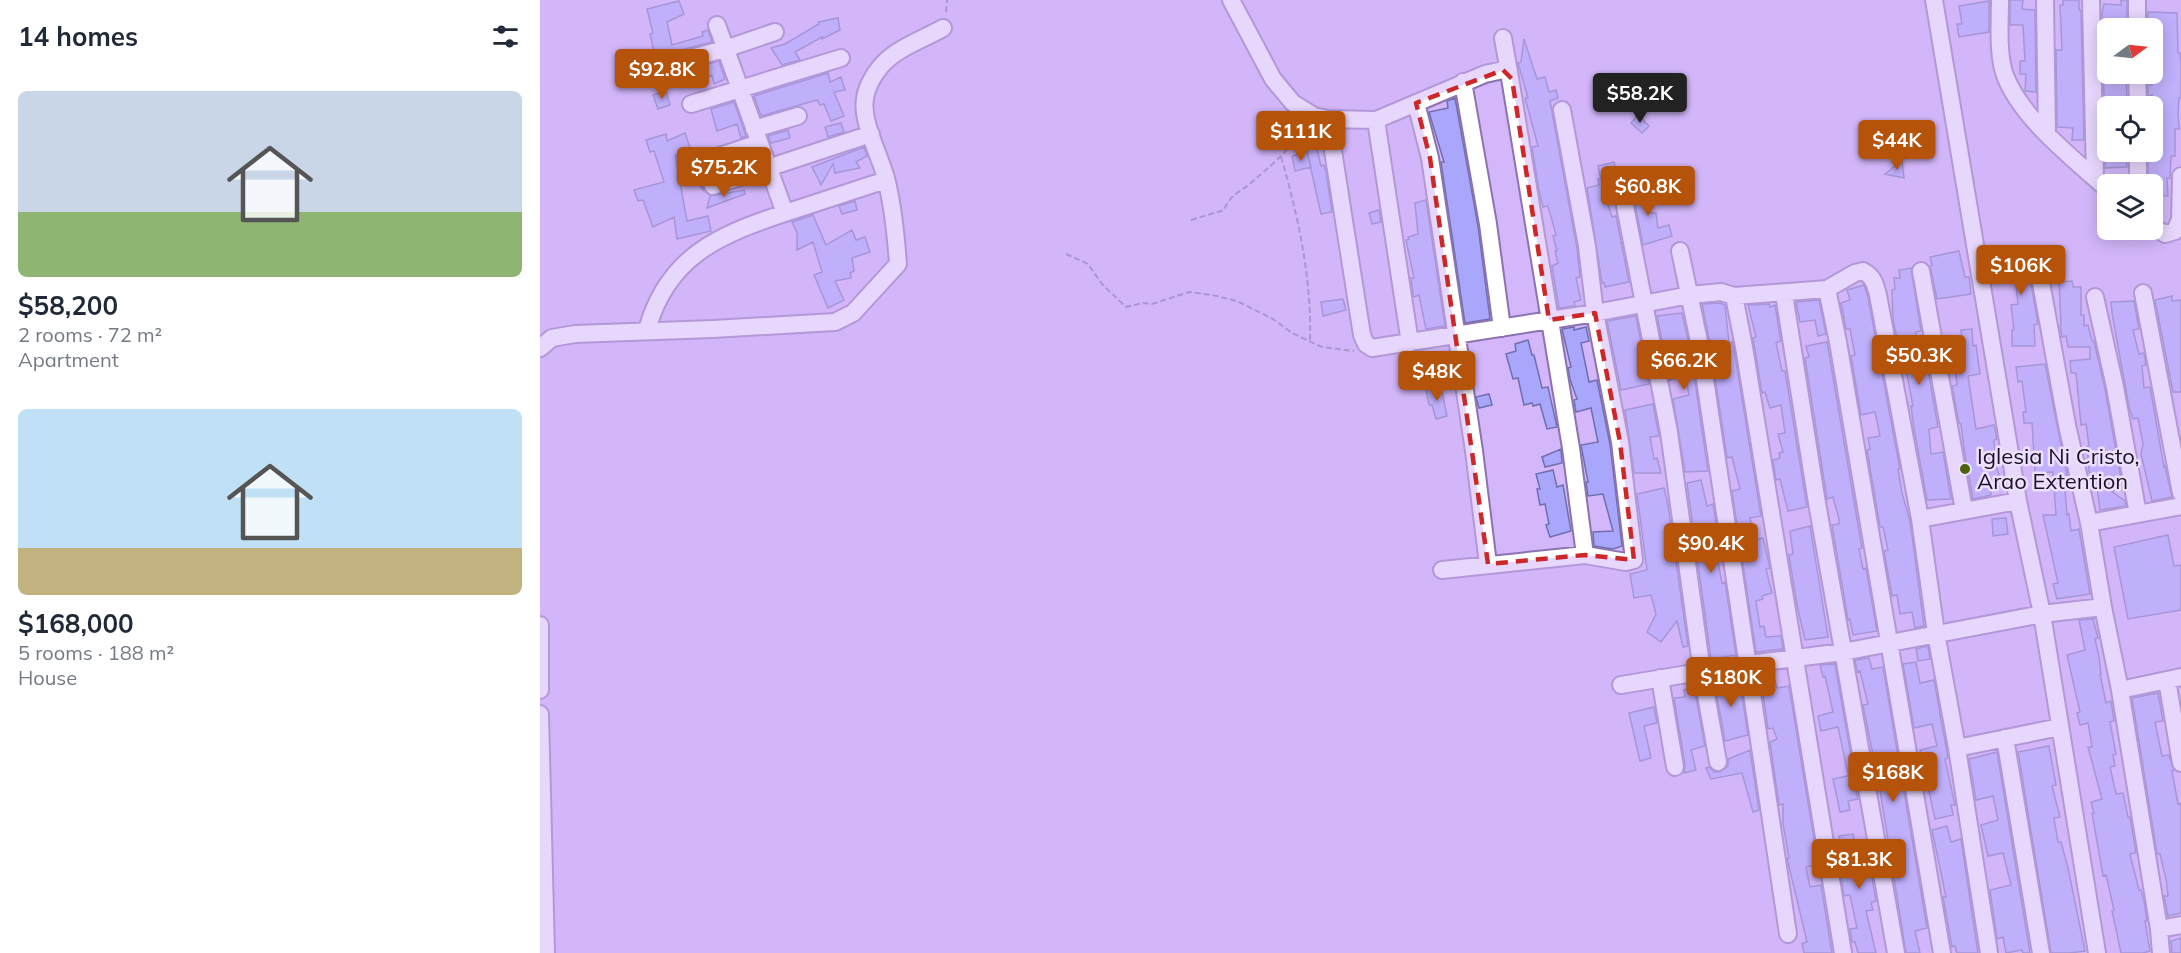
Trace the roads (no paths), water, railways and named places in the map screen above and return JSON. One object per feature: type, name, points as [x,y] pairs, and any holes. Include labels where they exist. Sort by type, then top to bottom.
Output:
[{"type":"street","points":[[1231,0],[1273,79],[1293,103],[1321,117],[1376,120],[1485,74],[1503,70],[1509,72]]},
{"type":"street","points":[[1934,0],[2018,501],[2042,614],[2097,953]]},
{"type":"street","points":[[2000,0],[2002,63],[2006,78],[2022,105],[2048,134],[2095,178]]},
{"type":"street","points":[[2045,0],[2048,134]]},
{"type":"street","points":[[2091,0],[2095,178]]},
{"type":"street","points":[[2137,0],[2137,18]]},
{"type":"street","points":[[717,25],[785,213]]},
{"type":"street","points":[[540,348],[552,338],[575,334],[835,322],[853,313],[898,264],[896,234],[886,180],[865,115],[865,98],[881,65],[899,51],[944,28]]},
{"type":"street","points":[[680,61],[775,33]]},
{"type":"street","points":[[1503,39],[1571,448],[1585,555]]},
{"type":"street","points":[[691,104],[842,58]]},
{"type":"street","points":[[1463,82],[1488,224],[1502,328]]},
{"type":"street","points":[[1416,103],[1430,158],[1488,564]]},
{"type":"street","points":[[1442,570],[1585,555],[1626,562],[1634,560],[1620,442],[1595,313],[1587,246],[1562,110]]},
{"type":"street","points":[[701,162],[798,116]]},
{"type":"street","points":[[1321,117],[1362,335],[1366,344],[1372,348],[1595,313],[1690,295],[1721,292],[1734,296],[1827,290],[1863,271],[1875,281],[1920,519],[1936,633],[1957,748],[1989,953]]},
{"type":"street","points":[[1376,120],[1410,343]]},
{"type":"street","points":[[713,186],[871,134]]},
{"type":"street","points":[[2163,233],[2175,231],[2180,219],[2181,176]]},
{"type":"street","points":[[647,330],[653,307],[673,276],[690,257],[716,241],[785,213],[886,180]]},
{"type":"street","points":[[1625,206],[1669,432],[1702,672],[1718,762]]},
{"type":"street","points":[[1680,251],[1690,295],[1788,934]]},
{"type":"street","points":[[1921,271],[1964,510]]},
{"type":"street","points":[[2040,277],[2067,425],[2090,523],[2103,607],[2120,690],[2161,953]]},
{"type":"street","points":[[1827,290],[1838,342],[1942,953]]},
{"type":"street","points":[[2144,293],[2181,493]]},
{"type":"street","points":[[1784,294],[1843,652],[1896,953]]},
{"type":"street","points":[[1734,296],[1843,953]]},
{"type":"street","points":[[2095,297],[2115,387],[2138,513]]},
{"type":"street","points":[[1920,519],[2018,501]]},
{"type":"street","points":[[2090,523],[2181,506]]},
{"type":"street","points":[[1621,685],[1795,657],[1843,652],[2042,614],[2103,607]]},
{"type":"street","points":[[540,625],[540,690]]},
{"type":"street","points":[[1660,678],[1675,767]]},
{"type":"street","points":[[2120,690],[2174,679],[2181,763]]},
{"type":"street","points":[[540,714],[546,953]]},
{"type":"street","points":[[1957,748],[2060,727]]},
{"type":"street","points":[[2005,738],[2041,953]]},
{"type":"street","points":[[2158,929],[2181,925]]},
{"type":"place","name":"Iglesia Ni Cristo, Arao Extention","points":[[1965,469]]}]
